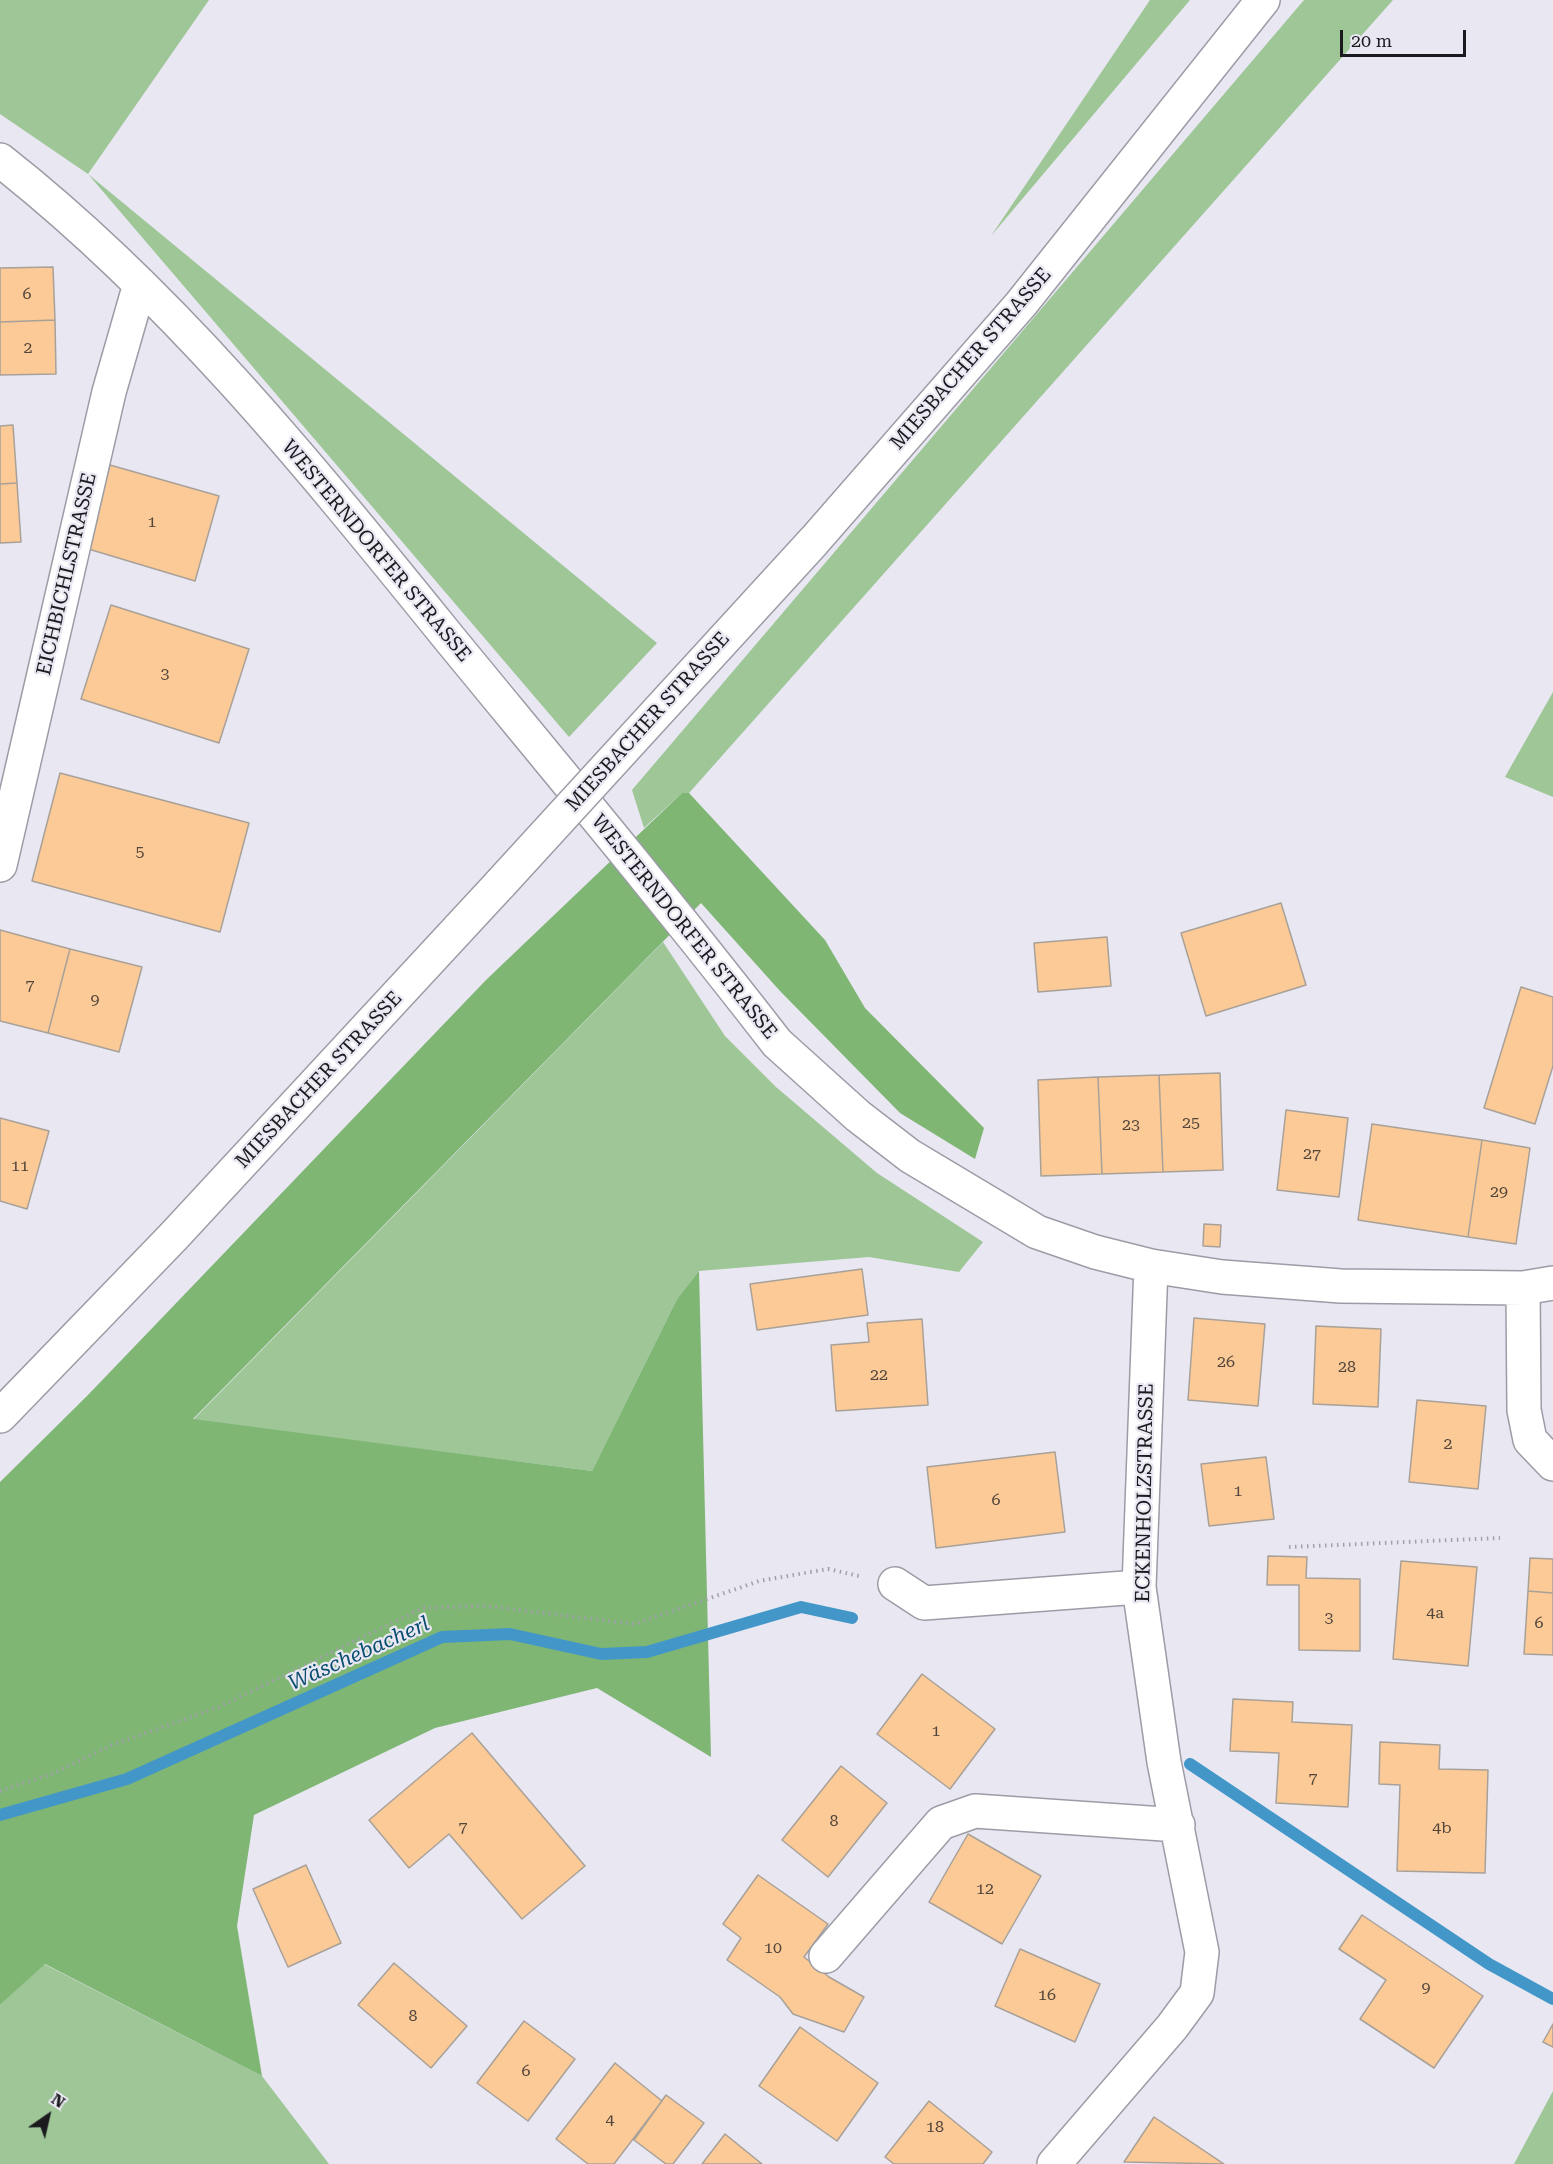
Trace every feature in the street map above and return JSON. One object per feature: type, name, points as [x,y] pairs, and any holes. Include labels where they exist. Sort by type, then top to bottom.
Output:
[{"type":"street","name":"MIESBACHER STRASSE","points":[[0,1416],[166,1244],[814,541],[1021,304],[1263,0]]},
{"type":"street","name":"WESTERNDORFER STRASSE","points":[[0,160],[140,284],[227,376],[363,531],[777,1043],[858,1116],[910,1156],[1037,1232],[1095,1252],[1151,1266],[1222,1277],[1341,1286],[1538,1285]]},
{"type":"street","name":"EICHBICHLSTRASSE","points":[[0,865],[109,392],[140,284]]},
{"type":"street","name":"ECKENHOLZSTRASSE","points":[[1054,2164],[1172,2027],[1197,1993],[1202,1952],[1164,1762],[1139,1587],[1151,1266]]},
{"type":"street","points":[[1538,1285],[1524,1410],[1530,1440],[1553,1464]]},
{"type":"street","points":[[895,1584],[924,1603],[1139,1587]]},
{"type":"street","points":[[826,1956],[941,1823],[975,1811],[1178,1825]]},
{"type":"path","points":[[1288,1547],[1500,1538]]},
{"type":"path","points":[[0,1791],[54,1773],[112,1745],[219,1707],[423,1608],[486,1606],[635,1624],[759,1581],[828,1569],[895,1584]]},
{"type":"green space","points":[[0,0],[209,0],[88,174],[0,114]]},
{"type":"green space","points":[[1150,0],[1190,0],[991,236]]},
{"type":"green space","points":[[1304,0],[1393,0],[689,793],[682,793],[644,828],[632,790]]},
{"type":"green space","points":[[88,174],[657,643],[569,737]]},
{"type":"green space","points":[[1553,692],[1553,797],[1505,777]]},
{"type":"green space","points":[[682,793],[689,793],[825,940],[865,1008],[984,1128],[975,1159],[900,1113],[780,991],[701,903],[193,1419],[592,1471],[677,1299],[699,1271],[711,1757],[597,1688],[435,1728],[254,1815],[237,1926],[262,2076],[45,1964],[0,2005],[0,1482],[87,1396],[486,980]]},
{"type":"green space","points":[[663,942],[725,1036],[776,1087],[877,1173],[983,1242],[959,1272],[869,1257],[699,1271],[677,1299],[592,1471],[193,1420]]},
{"type":"green space","points":[[44,1964],[262,2076],[329,2164],[0,2164],[0,2005]]},
{"type":"green space","points":[[1553,2091],[1553,2164],[1514,2164]]},
{"type":"building","points":[[53,267],[55,320],[0,322],[0,268]]},
{"type":"building","points":[[55,320],[56,374],[0,375],[0,322]]},
{"type":"building","points":[[13,425],[17,483],[0,484],[0,426]]},
{"type":"building","points":[[110,465],[219,496],[195,581],[85,548]]},
{"type":"building","points":[[17,483],[21,542],[0,543],[0,484]]},
{"type":"building","points":[[111,605],[249,649],[219,743],[81,699]]},
{"type":"building","points":[[60,773],[249,823],[220,932],[32,881]]},
{"type":"building","points":[[1281,903],[1306,985],[1206,1016],[1181,933]]},
{"type":"building","points":[[0,930],[70,949],[48,1033],[0,1021]]},
{"type":"building","points":[[1107,937],[1111,986],[1038,992],[1034,943]]},
{"type":"building","points":[[70,949],[142,967],[119,1052],[48,1033]]},
{"type":"building","points":[[1521,987],[1553,997],[1553,1066],[1535,1124],[1484,1108]]},
{"type":"building","points":[[1220,1073],[1223,1170],[1163,1172],[1159,1075]]},
{"type":"building","points":[[1159,1075],[1163,1172],[1102,1174],[1098,1077]]},
{"type":"building","points":[[1098,1077],[1102,1174],[1041,1176],[1038,1080]]},
{"type":"building","points":[[1286,1110],[1348,1118],[1339,1197],[1277,1190]]},
{"type":"building","points":[[0,1118],[49,1131],[27,1209],[0,1201]]},
{"type":"building","points":[[1372,1124],[1482,1140],[1468,1237],[1358,1220]]},
{"type":"building","points":[[1482,1140],[1530,1148],[1516,1244],[1468,1237]]},
{"type":"building","points":[[1204,1224],[1221,1225],[1220,1247],[1203,1246]]},
{"type":"building","points":[[862,1269],[868,1315],[757,1330],[750,1284]]},
{"type":"building","points":[[1194,1318],[1265,1324],[1258,1406],[1188,1400]]},
{"type":"building","points":[[922,1319],[928,1405],[836,1411],[831,1345],[869,1342],[867,1323]]},
{"type":"building","points":[[1316,1326],[1381,1329],[1378,1407],[1313,1404]]},
{"type":"building","points":[[1417,1400],[1486,1406],[1478,1489],[1409,1482]]},
{"type":"building","points":[[1055,1452],[1065,1532],[936,1548],[927,1467]]},
{"type":"building","points":[[1266,1457],[1274,1519],[1209,1526],[1201,1464]]},
{"type":"building","points":[[1268,1556],[1307,1557],[1306,1578],[1360,1579],[1360,1651],[1299,1650],[1299,1585],[1267,1585]]},
{"type":"building","points":[[1530,1558],[1553,1559],[1553,1593],[1528,1591]]},
{"type":"building","points":[[1401,1561],[1477,1567],[1468,1666],[1393,1659]]},
{"type":"building","points":[[1528,1591],[1553,1593],[1553,1655],[1524,1654]]},
{"type":"building","points":[[922,1674],[995,1729],[950,1789],[877,1734]]},
{"type":"building","points":[[1233,1699],[1293,1702],[1292,1722],[1352,1725],[1348,1807],[1276,1803],[1279,1753],[1230,1751]]},
{"type":"building","points":[[472,1733],[585,1866],[522,1919],[449,1834],[409,1868],[369,1820]]},
{"type":"building","points":[[1380,1742],[1440,1745],[1439,1769],[1488,1770],[1485,1873],[1397,1871],[1400,1785],[1379,1784]]},
{"type":"building","points":[[841,1766],[887,1803],[828,1877],[782,1840]]},
{"type":"building","points":[[968,1834],[1041,1876],[1002,1944],[929,1902]]},
{"type":"building","points":[[306,1865],[341,1943],[288,1967],[253,1889]]},
{"type":"building","points":[[758,1875],[828,1924],[804,1957],[829,1977],[864,1997],[844,2032],[793,2014],[780,1997],[727,1960],[741,1938],[723,1924]]},
{"type":"building","points":[[1362,1915],[1483,1996],[1434,2068],[1360,2019],[1386,1980],[1339,1949]]},
{"type":"building","points":[[1020,1949],[1100,1984],[1075,2042],[995,2006]]},
{"type":"building","points":[[394,1963],[467,2026],[431,2068],[358,2005]]},
{"type":"building","points":[[524,2021],[575,2059],[528,2121],[477,2083]]},
{"type":"building","points":[[1553,2024],[1553,2047],[1543,2042]]},
{"type":"building","points":[[800,2027],[878,2083],[837,2141],[759,2086]]},
{"type":"building","points":[[615,2063],[662,2101],[614,2164],[588,2164],[556,2139]]},
{"type":"building","points":[[666,2095],[704,2123],[673,2164],[666,2164],[634,2140]]},
{"type":"building","points":[[929,2101],[992,2152],[983,2164],[894,2164],[885,2157]]},
{"type":"building","points":[[1154,2117],[1224,2164],[1124,2162]]},
{"type":"building","points":[[725,2134],[762,2164],[702,2164]]},
{"type":"waterway","name":"Wäschebacherl","points":[[0,1815],[127,1779],[442,1637],[510,1634],[601,1654],[647,1652],[801,1607],[852,1618]]},
{"type":"waterway","points":[[1190,1764],[1489,1964],[1553,1999]]}]
